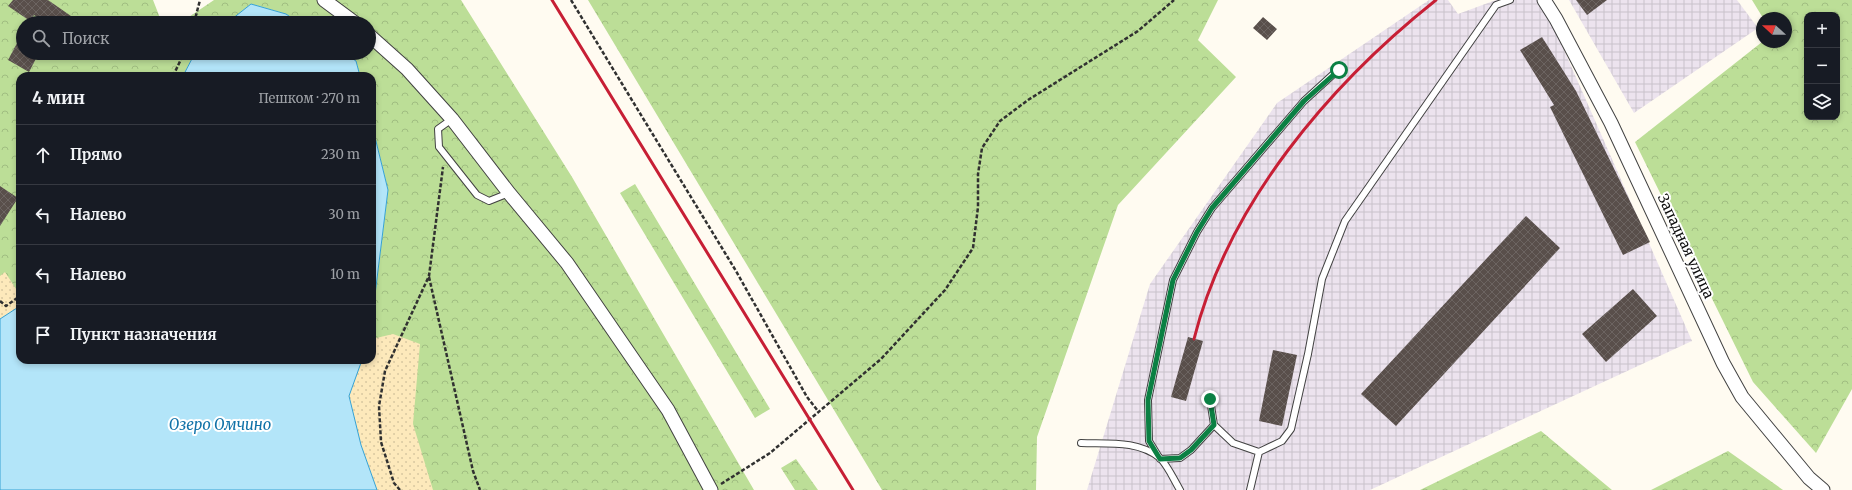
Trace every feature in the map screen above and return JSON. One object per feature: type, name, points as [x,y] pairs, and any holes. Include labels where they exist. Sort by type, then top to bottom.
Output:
[{"type":"street","points":[[324,0],[346,16]]},
{"type":"street","name":"Западная улица","points":[[1544,0],[1556,19],[1611,123],[1723,362],[1742,397],[1810,478],[1823,490]]},
{"type":"street","points":[[376,41],[407,69],[452,119],[509,193],[567,264],[668,410],[715,488]]},
{"type":"lane","points":[[1210,399],[1214,425],[1233,443],[1260,452],[1282,441],[1291,429],[1308,354],[1322,279],[1345,221],[1411,129],[1496,5],[1510,0]]},
{"type":"lane","points":[[1180,490],[1149,441],[1148,400],[1173,280],[1197,232],[1212,208],[1304,101],[1339,70]]},
{"type":"lane","points":[[452,119],[438,130],[439,147],[477,195],[489,201],[509,193]]},
{"type":"lane","points":[[1081,443],[1125,444],[1142,448],[1160,459],[1180,458],[1191,450],[1214,425]]},
{"type":"lane","points":[[1250,490],[1260,452]]},
{"type":"path","points":[[196,16],[200,0]]},
{"type":"path","points":[[571,0],[736,270],[807,396],[818,411]]},
{"type":"path","points":[[715,488],[770,453],[881,359],[945,290],[973,248],[978,207],[978,174],[982,148],[1000,121],[1028,100],[1138,31],[1174,0]]},
{"type":"path","points":[[175,72],[181,60]]},
{"type":"path","points":[[400,490],[394,483],[381,442],[379,406],[385,371],[429,276],[444,153]]},
{"type":"path","points":[[429,276],[471,464],[480,490]]},
{"type":"path","points":[[0,301],[6,306],[16,299]]},
{"type":"shaded area","points":[[1429,0],[1448,0],[1458,14],[1496,0],[1542,0],[1692,341],[1370,490],[1087,490],[1150,284],[1277,103]]},
{"type":"shaded area","points":[[1569,0],[1737,0],[1756,25],[1756,29],[1634,113]]},
{"type":"green space","points":[[0,0],[153,0],[159,16],[16,16],[16,60],[191,60],[185,72],[16,72],[16,309],[0,319]]},
{"type":"green space","points":[[214,0],[461,0],[572,177],[754,490],[377,490],[361,445],[349,396],[361,364],[376,364],[376,287],[388,190],[376,141],[376,72],[359,72],[354,60],[376,60],[376,16],[289,16],[251,4],[236,16],[190,16]]},
{"type":"green space","points":[[588,0],[1218,0],[1198,40],[1236,77],[1118,205],[1037,437],[1036,490],[882,490]]},
{"type":"green space","points":[[1752,0],[1852,0],[1852,389],[1816,453],[1753,382],[1635,142],[1756,47],[1756,48],[1792,48],[1792,12],[1759,12]]},
{"type":"green space","points":[[635,184],[770,409],[755,418],[620,193]]},
{"type":"green space","points":[[1541,431],[1612,490],[1420,490]]},
{"type":"green space","points":[[1728,451],[1783,490],[1651,490]]},
{"type":"green space","points":[[796,459],[818,490],[795,490],[781,468]]},
{"type":"sand","points":[[5,272],[16,289],[16,310],[0,321],[0,276]]},
{"type":"sand","points":[[393,334],[420,344],[413,424],[433,490],[377,490],[362,450],[349,396],[361,364],[376,364],[376,338]]},
{"type":"water","points":[[251,4],[289,16],[236,16]]},
{"type":"water","points":[[191,60],[354,60],[359,72],[185,72]]},
{"type":"water","points":[[376,141],[388,190],[376,287]]},
{"type":"water","name":"Озеро Омчино","points":[[16,309],[16,364],[361,364],[349,396],[361,445],[377,490],[0,490],[0,319]]},
{"type":"building","points":[[13,0],[48,0],[71,16],[23,16],[8,6]]},
{"type":"building","points":[[1576,0],[1607,0],[1587,15]]},
{"type":"building","points":[[1263,17],[1277,29],[1267,40],[1253,28]]},
{"type":"building","points":[[1542,37],[1576,91],[1650,242],[1623,255],[1550,107],[1554,105],[1520,50]]},
{"type":"building","points":[[16,45],[16,60],[35,60],[29,72],[8,60]]},
{"type":"building","points":[[0,186],[16,197],[16,201],[0,226]]},
{"type":"building","points":[[1526,216],[1560,248],[1396,426],[1361,394]]},
{"type":"building","points":[[1633,289],[1657,316],[1606,362],[1582,334]]},
{"type":"building","points":[[1188,337],[1203,341],[1186,401],[1171,397]]},
{"type":"building","points":[[1273,350],[1297,355],[1282,426],[1259,421]]},
{"type":"railway","points":[[552,0],[853,490]]},
{"type":"railway","points":[[1194,339],[1210,289],[1231,241],[1257,195],[1288,151],[1321,109],[1358,70],[1396,33],[1436,0]]},
{"type":"route","points":[[1210,399],[1214,425],[1191,450],[1180,458],[1160,459],[1149,441],[1148,400],[1173,280],[1197,232],[1212,208],[1304,101],[1339,70]]}]
